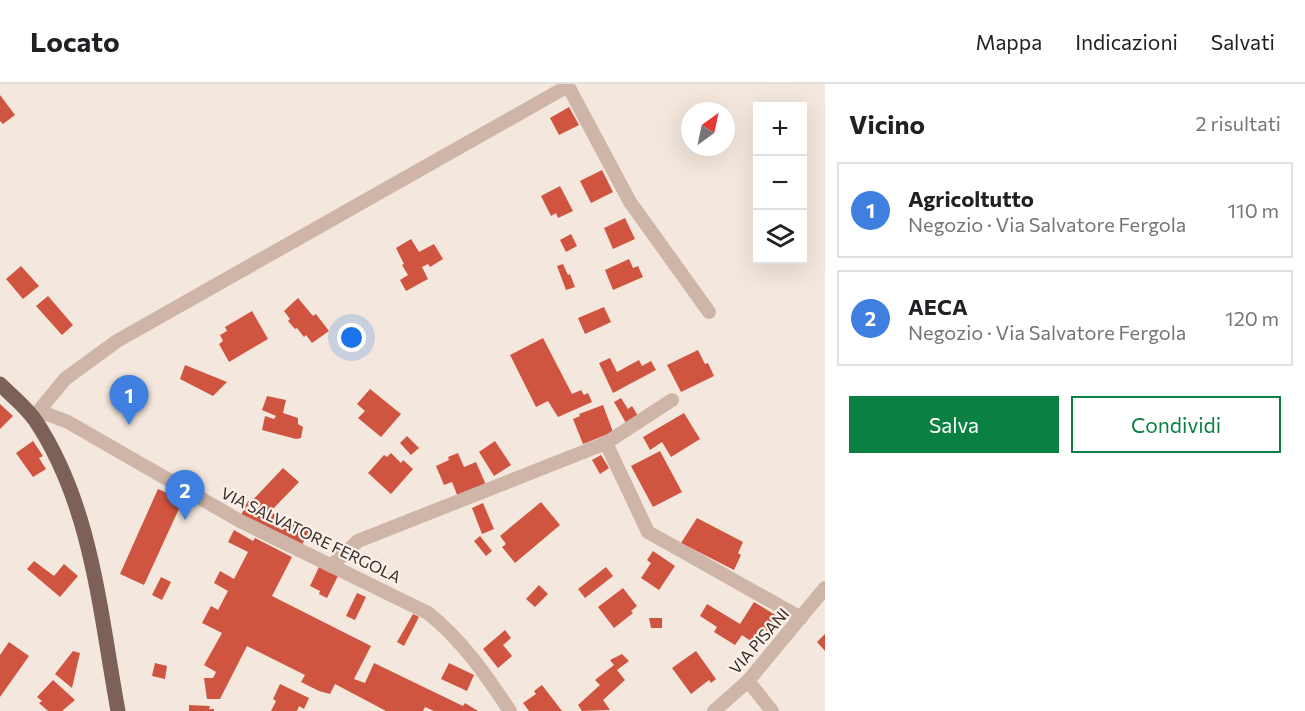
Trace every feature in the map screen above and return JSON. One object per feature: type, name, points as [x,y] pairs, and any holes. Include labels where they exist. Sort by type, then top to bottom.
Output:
[{"type":"main road","points":[[0,384],[33,418],[57,458],[79,513],[94,577],[118,711]]},
{"type":"street","points":[[33,418],[65,379],[117,341],[568,86],[630,202],[709,312]]},
{"type":"street","points":[[331,566],[358,541],[606,443],[672,400]]},
{"type":"street","name":"VIA SALVATORE FERGOLA","points":[[33,418],[47,414],[68,422],[240,521],[415,605],[437,620],[481,667],[510,711]]},
{"type":"street","points":[[606,443],[648,532],[801,618]]},
{"type":"street","name":"VIA PISANI","points":[[714,711],[748,681],[825,588]]},
{"type":"street","points":[[748,681],[772,711]]},
{"type":"building","points":[[0,95],[15,115],[3,124],[0,121]]},
{"type":"building","points":[[569,107],[579,125],[559,135],[550,118]]},
{"type":"building","points":[[602,170],[613,192],[591,203],[580,181]]},
{"type":"building","points":[[560,186],[573,211],[558,218],[556,213],[551,216],[541,196]]},
{"type":"building","points":[[625,218],[635,239],[613,249],[604,228]]},
{"type":"building","points":[[571,234],[577,246],[566,252],[560,240]]},
{"type":"building","points":[[411,239],[419,252],[434,244],[443,259],[430,267],[428,264],[422,267],[428,279],[406,291],[400,280],[408,275],[396,248]]},
{"type":"building","points":[[629,259],[633,268],[638,266],[643,277],[613,290],[605,270]]},
{"type":"building","points":[[563,264],[575,287],[566,290],[557,266]]},
{"type":"building","points":[[21,266],[39,286],[23,299],[6,279]]},
{"type":"building","points":[[48,296],[73,325],[62,335],[36,306]]},
{"type":"building","points":[[298,298],[313,316],[316,314],[329,331],[312,343],[306,335],[304,337],[288,321],[290,319],[284,311]]},
{"type":"building","points":[[604,307],[611,322],[585,334],[578,318]]},
{"type":"building","points":[[252,311],[268,339],[229,362],[219,344],[223,341],[220,335],[227,331],[225,327]]},
{"type":"building","points":[[543,338],[572,394],[581,390],[584,395],[588,393],[592,402],[558,417],[548,401],[536,407],[510,355]]},
{"type":"building","points":[[698,350],[714,376],[681,392],[667,365]]},
{"type":"building","points":[[610,358],[617,372],[639,360],[642,366],[651,361],[656,370],[613,393],[599,363]]},
{"type":"building","points":[[185,365],[227,382],[213,396],[180,379]]},
{"type":"building","points":[[370,389],[401,414],[381,437],[358,418],[365,411],[357,404]]},
{"type":"building","points":[[267,396],[286,400],[283,413],[298,418],[298,424],[303,427],[301,438],[296,439],[262,430],[265,416],[274,419],[276,416],[262,410]]},
{"type":"building","points":[[621,398],[628,409],[632,406],[638,416],[626,423],[614,402]]},
{"type":"building","points":[[0,404],[13,416],[0,429]]},
{"type":"building","points":[[603,405],[613,432],[583,444],[573,419],[580,416],[579,414]]},
{"type":"building","points":[[684,413],[700,439],[671,457],[662,442],[650,450],[643,437]]},
{"type":"building","points":[[407,436],[419,448],[411,455],[400,443]]},
{"type":"building","points":[[33,441],[43,456],[39,458],[46,469],[33,477],[16,453]]},
{"type":"building","points":[[495,441],[511,465],[494,476],[479,452]]},
{"type":"building","points":[[660,451],[682,492],[653,507],[631,466]]},
{"type":"building","points":[[391,453],[401,463],[403,460],[413,469],[391,494],[368,473],[384,455],[387,457]]},
{"type":"building","points":[[458,453],[464,467],[476,462],[486,485],[458,497],[452,482],[444,485],[436,466]]},
{"type":"building","points":[[601,455],[609,468],[600,474],[592,460]]},
{"type":"building","points":[[283,468],[299,482],[270,512],[309,531],[302,545],[241,515],[248,501],[251,502]]},
{"type":"building","points":[[158,489],[183,500],[144,585],[120,574]]},
{"type":"building","points":[[541,502],[560,525],[515,563],[502,547],[506,544],[500,536]]},
{"type":"building","points":[[483,503],[494,529],[482,534],[472,508]]},
{"type":"building","points":[[697,518],[743,542],[738,553],[741,555],[734,570],[681,543]]},
{"type":"building","points":[[234,530],[253,541],[255,538],[292,557],[272,596],[371,646],[354,679],[365,683],[374,663],[463,706],[465,703],[478,711],[434,711],[425,707],[423,711],[386,711],[335,684],[330,694],[319,691],[301,682],[305,675],[247,646],[220,699],[207,699],[204,678],[213,678],[216,672],[204,665],[222,633],[202,623],[211,606],[218,610],[228,591],[214,583],[220,571],[234,579],[248,552],[228,542]]},
{"type":"building","points":[[480,536],[492,551],[486,556],[474,541]]},
{"type":"building","points":[[653,551],[675,566],[659,590],[641,578],[651,563],[647,560]]},
{"type":"building","points":[[34,561],[54,576],[64,564],[78,576],[60,597],[27,569]]},
{"type":"building","points":[[319,567],[338,576],[327,598],[310,586]]},
{"type":"building","points":[[606,567],[613,576],[585,598],[578,589]]},
{"type":"building","points":[[161,577],[171,582],[162,600],[152,595]]},
{"type":"building","points":[[539,585],[548,594],[535,607],[526,599]]},
{"type":"building","points":[[623,588],[637,606],[631,611],[633,613],[614,628],[598,607]]},
{"type":"building","points":[[357,593],[366,597],[355,620],[346,616]]},
{"type":"building","points":[[754,602],[777,616],[764,637],[757,633],[752,642],[742,635],[735,645],[714,632],[717,627],[700,616],[707,604],[740,624]]},
{"type":"building","points":[[413,614],[419,617],[404,646],[397,642]]},
{"type":"building","points":[[649,618],[662,618],[662,628],[651,628]]},
{"type":"building","points":[[505,630],[511,638],[503,645],[512,656],[498,668],[483,649]]},
{"type":"building","points":[[825,634],[825,651],[817,642]]},
{"type":"building","points":[[9,642],[29,656],[0,697],[0,655]]},
{"type":"building","points":[[73,651],[80,653],[72,688],[55,674]]},
{"type":"building","points":[[696,651],[716,679],[711,683],[709,680],[691,694],[672,668]]},
{"type":"building","points":[[622,654],[629,661],[617,670],[625,680],[603,700],[610,710],[582,711],[578,705],[600,685],[595,680],[614,665],[610,660]]},
{"type":"building","points":[[155,663],[167,666],[165,679],[152,676]]},
{"type":"building","points":[[449,663],[474,675],[467,691],[441,679]]},
{"type":"building","points":[[53,680],[75,700],[62,711],[48,711],[39,703],[42,701],[37,697]]},
{"type":"building","points":[[280,684],[309,698],[304,709],[299,706],[297,711],[271,711],[276,701],[273,699]]},
{"type":"building","points":[[542,685],[562,711],[529,711],[523,703],[536,694],[534,691]]},
{"type":"building","points":[[189,705],[210,706],[209,709],[214,709],[214,711],[189,711]]},
{"type":"place","name":"Agricoltutto","points":[[129,425]]},
{"type":"place","name":"AECA","points":[[185,520]]}]
